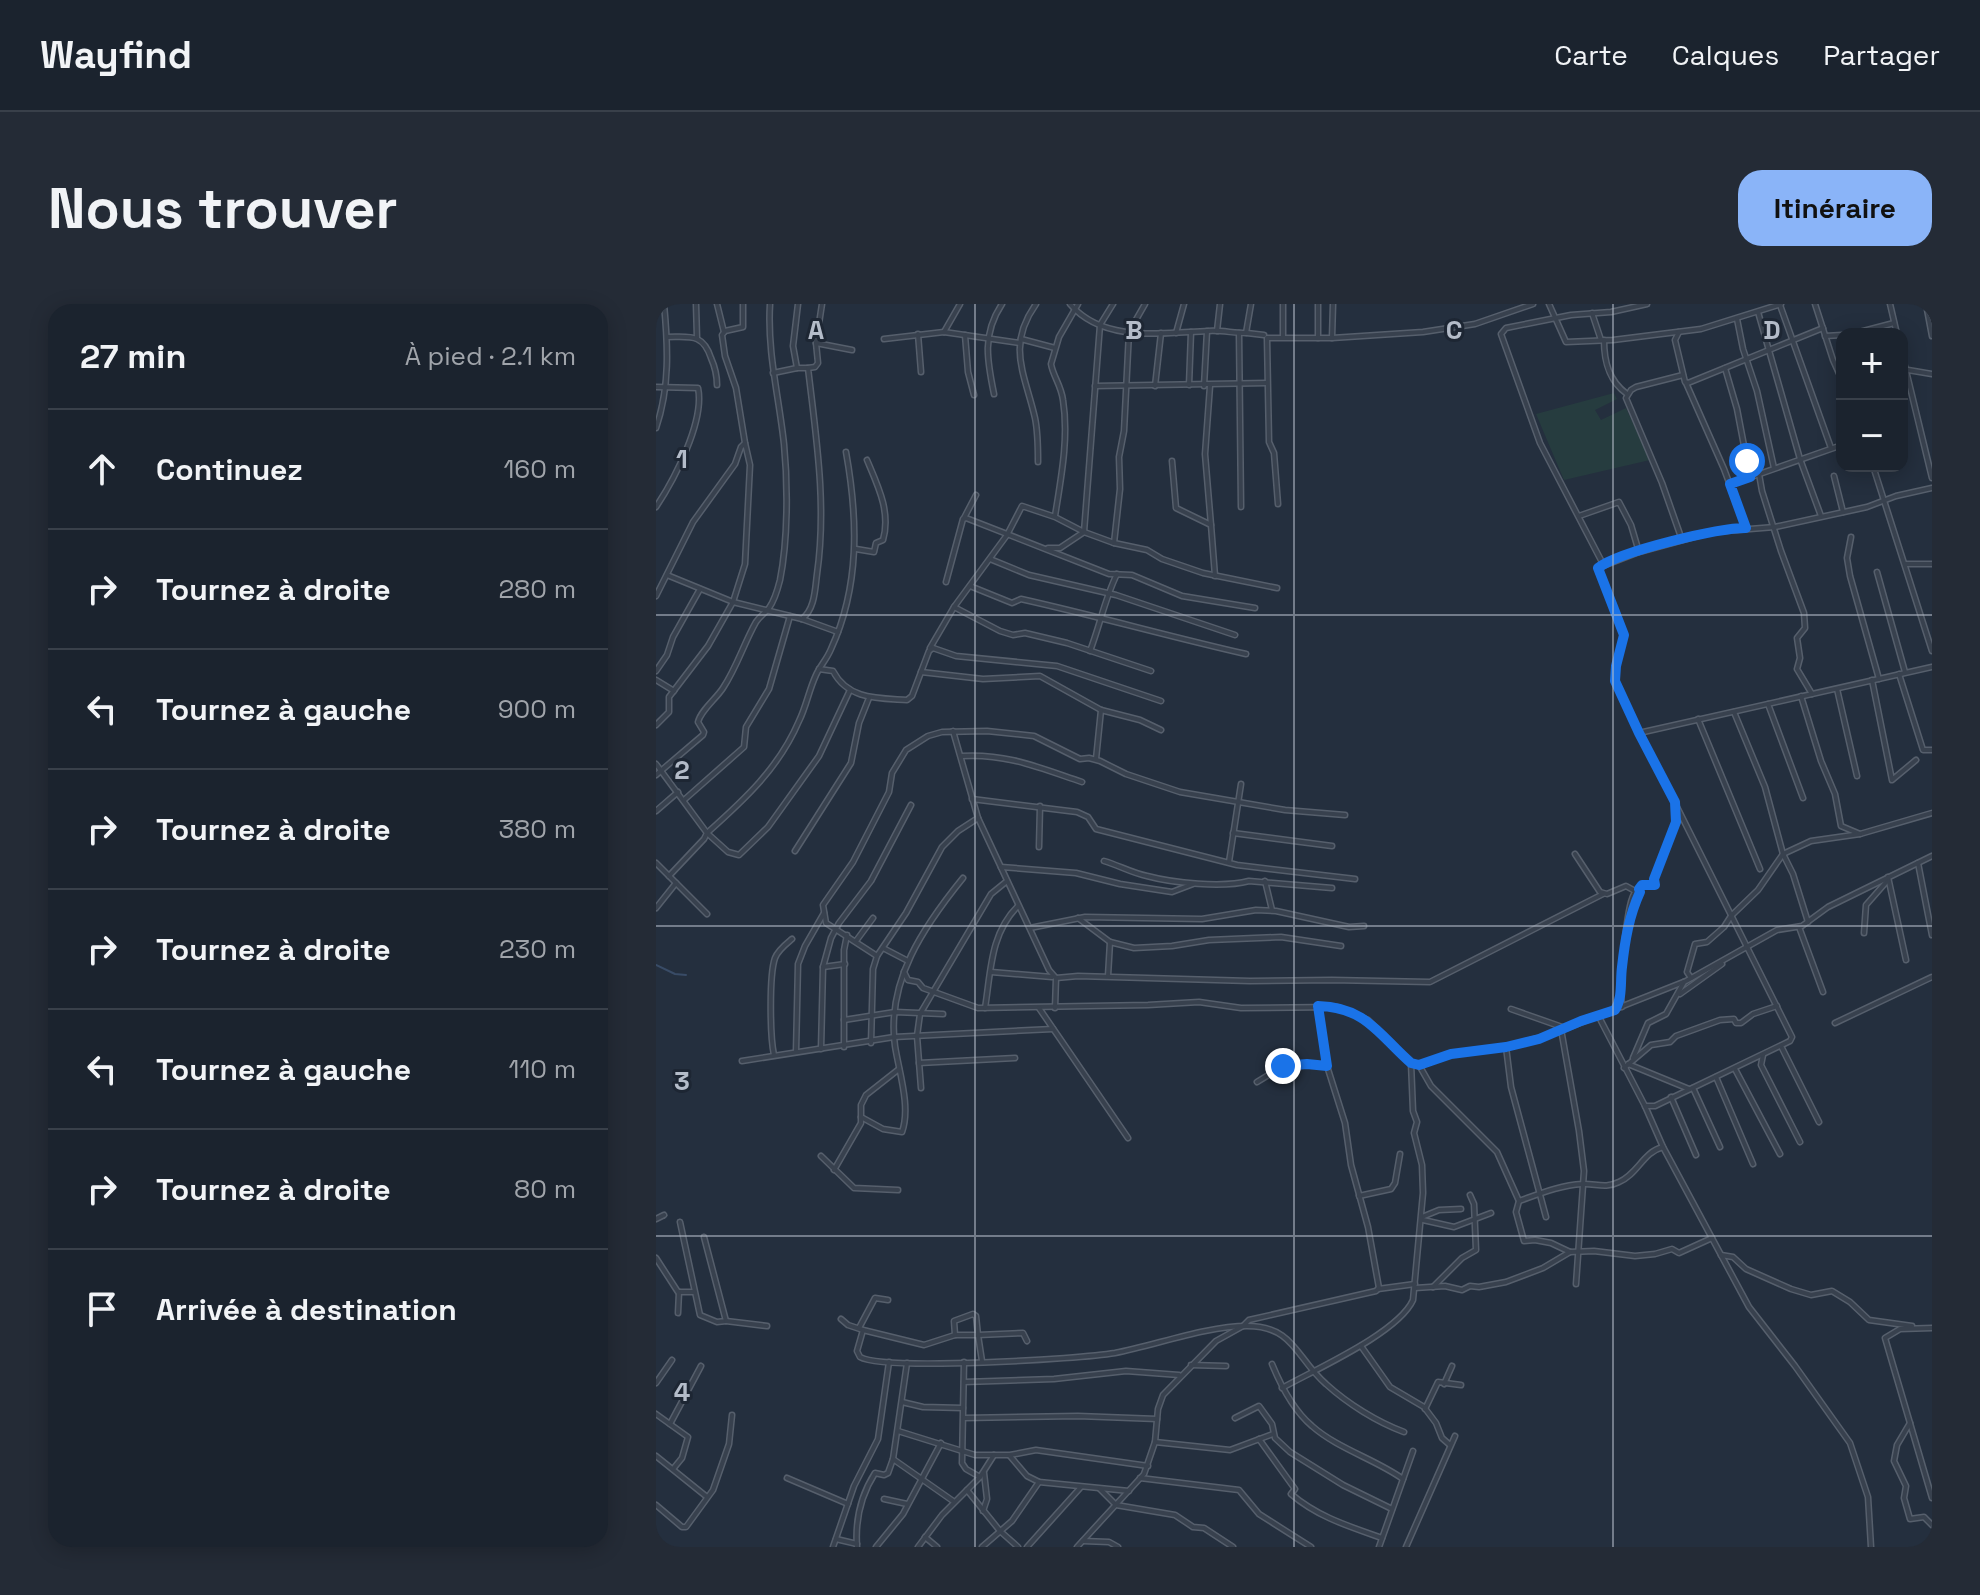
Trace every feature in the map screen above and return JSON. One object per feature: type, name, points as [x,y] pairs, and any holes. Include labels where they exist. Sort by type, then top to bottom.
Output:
[{"type":"street","points":[[656,428],[666,387],[664,304]]},
{"type":"street","points":[[696,304],[697,338]]},
{"type":"street","points":[[656,725],[669,712],[667,700],[701,657],[733,602],[746,556],[750,465],[736,388],[725,356],[724,332],[717,304]]},
{"type":"street","points":[[724,332],[743,327],[743,304]]},
{"type":"street","points":[[656,775],[703,735],[699,716],[722,689],[739,662],[780,580],[784,546],[784,445],[773,373],[768,320],[770,304]]},
{"type":"street","points":[[797,368],[793,346],[798,304]]},
{"type":"street","points":[[773,373],[815,367],[818,363],[816,343],[822,304]]},
{"type":"street","points":[[944,332],[960,304]]},
{"type":"street","points":[[994,394],[987,360],[987,339],[1002,304]]},
{"type":"street","points":[[1036,304],[1020,341],[1019,366],[1036,427],[1038,462]]},
{"type":"street","points":[[1084,532],[1100,327],[1113,304]]},
{"type":"street","points":[[1114,543],[1129,332],[1145,304]]},
{"type":"street","points":[[1176,333],[1184,304]]},
{"type":"street","points":[[1217,331],[1220,304]]},
{"type":"street","points":[[1247,333],[1251,304]]},
{"type":"street","points":[[1283,304],[1283,337]]},
{"type":"street","points":[[1318,304],[1318,338]]},
{"type":"street","points":[[1332,338],[1333,304]]},
{"type":"street","points":[[1278,504],[1274,453],[1269,442],[1266,340],[1269,337],[1332,338],[1447,329],[1475,324],[1533,304]]},
{"type":"street","points":[[1549,304],[1566,342],[1679,332],[1781,304],[1831,448]]},
{"type":"street","points":[[1603,564],[1540,443],[1501,334],[1506,328],[1647,304]]},
{"type":"street","points":[[1815,304],[1836,364]]},
{"type":"street","points":[[1890,304],[1895,328]]},
{"type":"street","points":[[1926,304],[1932,336]]},
{"type":"street","points":[[1055,517],[1065,423],[1059,382],[1051,367],[1055,348],[1074,306],[1100,327],[1129,332],[1217,331],[1264,335]]},
{"type":"street","points":[[1758,312],[1800,459],[1821,516]]},
{"type":"street","points":[[1592,313],[1602,340],[1607,369],[1627,394],[1682,540]]},
{"type":"street","points":[[1737,318],[1774,468]]},
{"type":"street","points":[[1875,328],[1894,323]]},
{"type":"street","points":[[1686,383],[1823,328]]},
{"type":"street","points":[[1207,331],[1205,454],[1215,576]]},
{"type":"street","points":[[884,339],[944,332],[1055,348]]},
{"type":"street","points":[[1189,385],[1191,332]]},
{"type":"street","points":[[1679,332],[1675,340],[1683,375],[1746,528]]},
{"type":"street","points":[[1155,386],[1161,333]]},
{"type":"street","points":[[1239,333],[1241,507]]},
{"type":"street","points":[[918,334],[921,372]]},
{"type":"street","points":[[965,335],[968,372],[974,395]]},
{"type":"street","points":[[1825,336],[1836,335]]},
{"type":"street","points":[[667,337],[697,338],[704,343],[710,354],[717,385]]},
{"type":"street","points":[[816,343],[852,350]]},
{"type":"street","points":[[802,619],[812,606],[822,539],[822,494],[808,368]]},
{"type":"street","points":[[1725,368],[1737,409],[1750,477]]},
{"type":"street","points":[[1932,374],[1908,370],[1932,478]]},
{"type":"street","points":[[1627,394],[1636,387],[1683,375]]},
{"type":"street","points":[[1095,386],[1267,383]]},
{"type":"street","points":[[656,387],[696,386],[700,394],[694,426],[672,479],[656,507]]},
{"type":"street","points":[[656,596],[693,522],[735,464],[745,443]]},
{"type":"street","points":[[1730,484],[1836,447]]},
{"type":"street","points":[[669,876],[776,763],[800,720],[819,669],[832,648],[849,593],[856,549],[855,514],[846,452]]},
{"type":"street","points":[[856,549],[874,552],[876,543],[883,540],[885,533],[884,502],[867,460]]},
{"type":"street","points":[[1172,461],[1176,508],[1211,525]]},
{"type":"street","points":[[1875,472],[1932,651]]},
{"type":"street","points":[[1759,474],[1795,594],[1804,613],[1805,628],[1797,638],[1800,658],[1797,669],[1812,694]]},
{"type":"street","points":[[1834,476],[1843,512]]},
{"type":"street","points":[[1645,1106],[1655,1106],[1735,1069],[1781,1046],[1792,1037],[1615,681],[1624,635],[1598,568],[1639,552],[1712,532],[1775,527],[1932,488]]},
{"type":"street","points":[[946,582],[964,518],[976,495]]},
{"type":"street","points":[[1578,516],[1619,502],[1631,525],[1639,552]]},
{"type":"street","points":[[819,669],[833,671],[839,683],[872,698],[911,699],[930,648],[954,607],[1007,535],[1022,506],[1114,543],[1147,550],[1176,565],[1277,588]]},
{"type":"street","points":[[964,518],[1109,574],[1132,575],[1182,596],[1255,608]]},
{"type":"street","points":[[1041,548],[1060,548],[1084,532]]},
{"type":"street","points":[[1851,537],[1847,558],[1850,576],[1879,679]]},
{"type":"street","points":[[989,559],[1029,575],[1108,592],[1235,635]]},
{"type":"street","points":[[1905,564],[1932,564]]},
{"type":"street","points":[[1877,572],[1923,749],[1932,750]]},
{"type":"street","points":[[1090,651],[1108,592],[1117,574]]},
{"type":"street","points":[[667,575],[733,602],[802,619],[838,632]]},
{"type":"street","points":[[970,586],[1012,603],[1021,599],[1125,623],[1174,639],[1246,654]]},
{"type":"street","points":[[656,671],[700,589]]},
{"type":"street","points":[[954,607],[1000,631],[1013,635],[1025,633],[1151,671]]},
{"type":"street","points":[[684,800],[744,747],[746,727],[769,689],[790,616]]},
{"type":"street","points":[[930,648],[956,656],[1057,666],[1161,701]]},
{"type":"street","points":[[1639,733],[1932,667]]},
{"type":"street","points":[[921,672],[983,679],[1040,676],[1101,710],[1140,720],[1161,730]]},
{"type":"street","points":[[656,680],[674,691]]},
{"type":"street","points":[[1872,680],[1892,780],[1916,760]]},
{"type":"street","points":[[1837,689],[1857,776]]},
{"type":"street","points":[[656,764],[707,833],[728,852],[739,855],[768,827],[819,756],[850,690]]},
{"type":"street","points":[[1801,696],[1821,761],[1835,794],[1838,820],[1846,829],[1860,834]]},
{"type":"street","points":[[795,851],[851,763],[856,751],[859,723],[872,698]]},
{"type":"street","points":[[1768,704],[1803,798]]},
{"type":"street","points":[[1096,760],[1101,710]]},
{"type":"street","points":[[1734,712],[1762,778],[1783,854],[1793,874],[1808,922]]},
{"type":"street","points":[[1698,719],[1760,869]]},
{"type":"street","points":[[953,731],[978,818],[1055,977],[1055,1008]]},
{"type":"street","points":[[877,956],[826,923],[824,903],[853,862],[886,798],[892,783],[891,775],[906,750],[928,736],[953,731],[1034,736],[1080,759],[1096,760],[1126,774],[1180,792],[1285,810],[1345,815]]},
{"type":"street","points":[[961,756],[1014,759],[1082,782]]},
{"type":"street","points":[[1229,862],[1241,784]]},
{"type":"street","points":[[656,811],[678,792]]},
{"type":"street","points":[[972,799],[1084,814],[1096,829],[1229,862],[1355,879]]},
{"type":"street","points":[[1622,1007],[1622,971],[1630,905],[1642,885],[1655,885],[1655,877],[1676,822],[1675,802]]},
{"type":"street","points":[[821,1049],[823,967],[835,928],[871,881],[911,805]]},
{"type":"street","points":[[1039,847],[1040,806]]},
{"type":"street","points":[[1631,1062],[1648,1023],[1666,1014],[1688,979],[1695,944],[1707,942],[1724,927],[1758,890],[1783,854],[1811,841],[1860,834],[1932,813]]},
{"type":"street","points":[[871,1043],[873,969],[877,956],[906,913],[942,847],[963,827],[978,818]]},
{"type":"street","points":[[1233,833],[1332,846]]},
{"type":"street","points":[[1575,854],[1603,894]]},
{"type":"street","points":[[904,972],[908,980],[932,992],[985,1008],[1199,1002],[1241,1008],[1337,1007],[1368,1020],[1411,1063],[1419,1065],[1451,1054],[1539,1039],[1599,1017],[1688,979],[1782,928],[1808,922],[1828,907],[1932,856]]},
{"type":"street","points":[[1104,861],[1147,877],[1193,884],[1265,881],[1332,888]]},
{"type":"street","points":[[656,863],[707,914]]},
{"type":"street","points":[[1918,863],[1932,935]]},
{"type":"street","points":[[1000,867],[1071,872],[1172,892],[1193,884]]},
{"type":"street","points":[[861,1117],[878,1127],[902,1132],[905,1113],[894,1037],[897,995],[908,961],[936,913],[963,878]]},
{"type":"street","points":[[1864,933],[1866,905],[1888,879]]},
{"type":"street","points":[[1888,879],[1906,960]]},
{"type":"street","points":[[921,1088],[917,1036],[920,1014],[991,894],[1007,881]]},
{"type":"street","points":[[1265,881],[1272,910]]},
{"type":"street","points":[[656,908],[676,883]]},
{"type":"street","points":[[991,972],[1055,977],[1417,984],[1430,982],[1603,894],[1626,886],[1637,890]]},
{"type":"street","points":[[985,1008],[997,934],[1018,905]]},
{"type":"street","points":[[1030,928],[1077,918],[1202,919],[1244,911],[1272,910],[1349,927],[1364,926]]},
{"type":"street","points":[[796,1052],[798,964],[824,913]]},
{"type":"street","points":[[856,941],[873,918]]},
{"type":"street","points":[[1077,918],[1110,942],[1134,948],[1281,937],[1341,946]]},
{"type":"street","points":[[1798,926],[1823,992]]},
{"type":"street","points":[[844,1047],[847,935]]},
{"type":"street","points":[[774,1055],[771,1036],[774,964],[780,950],[792,939]]},
{"type":"street","points":[[1108,977],[1110,942]]},
{"type":"street","points":[[877,956],[884,947],[908,961]]},
{"type":"street","points":[[1678,995],[1725,959]]},
{"type":"street","points":[[823,967],[845,964]]},
{"type":"street","points":[[1835,1023],[1932,977]]},
{"type":"street","points":[[1615,1010],[1621,1001]]},
{"type":"street","points":[[1318,1006],[1327,1066],[1344,1121],[1346,1144],[1368,1227],[1378,1289]]},
{"type":"street","points":[[1764,1012],[1777,1006]]},
{"type":"street","points":[[1039,1008],[1128,1138]]},
{"type":"street","points":[[1511,1009],[1563,1029]]},
{"type":"street","points":[[844,1020],[895,1012],[943,1014]]},
{"type":"street","points":[[1623,1066],[1649,1046],[1670,1042],[1676,1036],[1720,1020],[1734,1019],[1736,1023],[1741,1023],[1753,1014],[1780,1013]]},
{"type":"street","points":[[1599,1017],[1663,1147],[1749,1307],[1850,1443],[1868,1497],[1871,1547]]},
{"type":"street","points":[[742,1061],[894,1037],[1053,1029]]},
{"type":"street","points":[[1563,1029],[1582,1149],[1583,1184],[1576,1284]]},
{"type":"street","points":[[1781,1046],[1819,1122]]},
{"type":"street","points":[[1506,1047],[1511,1087],[1546,1217]]},
{"type":"street","points":[[1763,1055],[1761,1065],[1800,1142]]},
{"type":"street","points":[[919,1063],[1015,1058]]},
{"type":"street","points":[[1631,1062],[1691,1088],[1720,1147]]},
{"type":"street","points":[[1282,1388],[1360,1345],[1403,1317],[1410,1306],[1422,1218],[1422,1165],[1414,1133],[1417,1122],[1413,1111],[1411,1063]]},
{"type":"street","points":[[1419,1065],[1431,1086],[1497,1152],[1519,1201],[1516,1212],[1524,1241],[1551,1243],[1570,1252]]},
{"type":"street","points":[[1257,1082],[1283,1066],[1327,1066]]},
{"type":"street","points":[[834,1170],[854,1138],[866,1095],[899,1069]]},
{"type":"street","points":[[1735,1069],[1780,1154]]},
{"type":"street","points":[[1716,1077],[1753,1164]]},
{"type":"street","points":[[1671,1097],[1696,1155]]},
{"type":"street","points":[[1519,1201],[1583,1184],[1601,1187],[1616,1184],[1627,1178],[1647,1154],[1663,1147]]},
{"type":"street","points":[[1359,1196],[1391,1189],[1400,1154]]},
{"type":"street","points":[[821,1156],[855,1188],[898,1190]]},
{"type":"street","points":[[1433,1287],[1462,1258],[1476,1250],[1474,1204],[1470,1195]]},
{"type":"street","points":[[1422,1218],[1438,1210],[1461,1209]]},
{"type":"street","points":[[1422,1218],[1454,1227],[1491,1213]]},
{"type":"street","points":[[656,1219],[664,1215]]},
{"type":"street","points":[[680,1222],[701,1317],[717,1322],[767,1326]]},
{"type":"street","points":[[704,1237],[726,1321]]},
{"type":"street","points":[[1077,1547],[1148,1466],[1163,1395],[1179,1375],[1216,1341],[1249,1320],[1378,1289],[1445,1286],[1462,1290],[1470,1286],[1506,1282],[1543,1268],[1570,1252],[1635,1256],[1672,1249],[1679,1253],[1712,1238]]},
{"type":"street","points":[[1721,1255],[1733,1257],[1746,1269],[1791,1289],[1811,1295],[1832,1291],[1850,1302],[1869,1320],[1914,1327]]},
{"type":"street","points":[[656,1258],[679,1292],[678,1313]]},
{"type":"street","points":[[679,1292],[694,1292]]},
{"type":"street","points":[[888,1300],[875,1298],[861,1329],[857,1351],[860,1357],[870,1362],[964,1362],[1113,1353],[1243,1326],[1268,1327],[1283,1334],[1313,1371],[1344,1398],[1390,1427],[1404,1432]]},
{"type":"street","points":[[955,1335],[954,1321],[973,1314],[976,1316],[982,1361]]},
{"type":"street","points":[[841,1319],[848,1325],[924,1345],[955,1335],[1023,1333],[1027,1341]]},
{"type":"street","points":[[1932,1328],[1900,1329],[1885,1338],[1932,1498]]},
{"type":"street","points":[[1360,1345],[1390,1387],[1425,1409],[1436,1423],[1442,1438],[1450,1445]]},
{"type":"street","points":[[656,1383],[672,1360]]},
{"type":"street","points":[[833,1547],[848,1504],[878,1439],[889,1362]]},
{"type":"street","points":[[964,1362],[963,1466],[982,1475]]},
{"type":"street","points":[[836,1539],[857,1545],[857,1521],[867,1488],[875,1473],[886,1475],[893,1459],[907,1363]]},
{"type":"street","points":[[1272,1364],[1282,1388],[1313,1427],[1382,1464],[1403,1479]]},
{"type":"street","points":[[1191,1365],[1226,1366]]},
{"type":"street","points":[[670,1424],[701,1366]]},
{"type":"street","points":[[1444,1384],[1452,1366]]},
{"type":"street","points":[[656,1371],[661,1376]]},
{"type":"street","points":[[964,1382],[1054,1379],[1126,1371],[1179,1375]]},
{"type":"street","points":[[1425,1409],[1440,1381],[1461,1385]]},
{"type":"street","points":[[902,1402],[923,1407],[963,1408]]},
{"type":"street","points":[[1235,1418],[1259,1406],[1272,1424],[1275,1438],[1290,1452],[1318,1471],[1392,1509]]},
{"type":"street","points":[[656,1505],[684,1528],[713,1490],[729,1444],[732,1415]]},
{"type":"street","points":[[657,1416],[688,1438],[682,1458],[673,1469]]},
{"type":"street","points":[[964,1418],[1078,1416],[1157,1419]]},
{"type":"street","points":[[1910,1423],[1897,1445],[1894,1461],[1906,1486],[1904,1498],[1910,1519],[1924,1517],[1932,1525]]},
{"type":"street","points":[[898,1431],[962,1451],[1010,1455],[1036,1450],[1148,1466]]},
{"type":"street","points":[[1155,1442],[1230,1450],[1275,1433]]},
{"type":"street","points":[[1406,1547],[1455,1436]]},
{"type":"street","points":[[1259,1439],[1295,1489],[1291,1494],[1307,1508],[1328,1519],[1382,1538]]},
{"type":"street","points":[[876,1547],[907,1504],[941,1443]]},
{"type":"street","points":[[1379,1547],[1413,1451]]},
{"type":"street","points":[[918,1547],[954,1502],[982,1475],[994,1455]]},
{"type":"street","points":[[1010,1455],[1027,1476],[1039,1482],[1129,1491]]},
{"type":"street","points":[[656,1456],[708,1498]]},
{"type":"street","points":[[893,1459],[954,1502]]},
{"type":"street","points":[[982,1475],[987,1499],[983,1511]]},
{"type":"street","points":[[787,1478],[848,1504]]},
{"type":"street","points":[[1140,1478],[1239,1490],[1259,1514],[1311,1547]]},
{"type":"street","points":[[982,1547],[1012,1521],[1039,1482]]},
{"type":"street","points":[[1027,1547],[1081,1487]]},
{"type":"street","points":[[1100,1489],[1116,1505],[1175,1515],[1193,1527],[1204,1528],[1233,1547]]},
{"type":"street","points":[[967,1490],[1000,1531],[1018,1547]]},
{"type":"street","points":[[884,1499],[907,1504]]},
{"type":"street","points":[[925,1537],[937,1547]]},
{"type":"street","points":[[1083,1541],[1109,1542],[1118,1547]]},
{"type":"green space","points":[[1614,393],[1617,399],[1595,410],[1601,420],[1626,408],[1650,460],[1564,480],[1536,414]]},
{"type":"waterway","points":[[656,965],[675,974],[686,975]]},
{"type":"route","points":[[1283,1066],[1327,1066],[1318,1006],[1337,1007],[1368,1020],[1411,1063],[1419,1065],[1451,1054],[1539,1039],[1615,1010],[1621,1001],[1629,917],[1642,885],[1655,885],[1654,879],[1677,817],[1675,802],[1615,681],[1624,635],[1598,568],[1639,552],[1712,532],[1746,528],[1730,484],[1750,477],[1747,461]]}]
